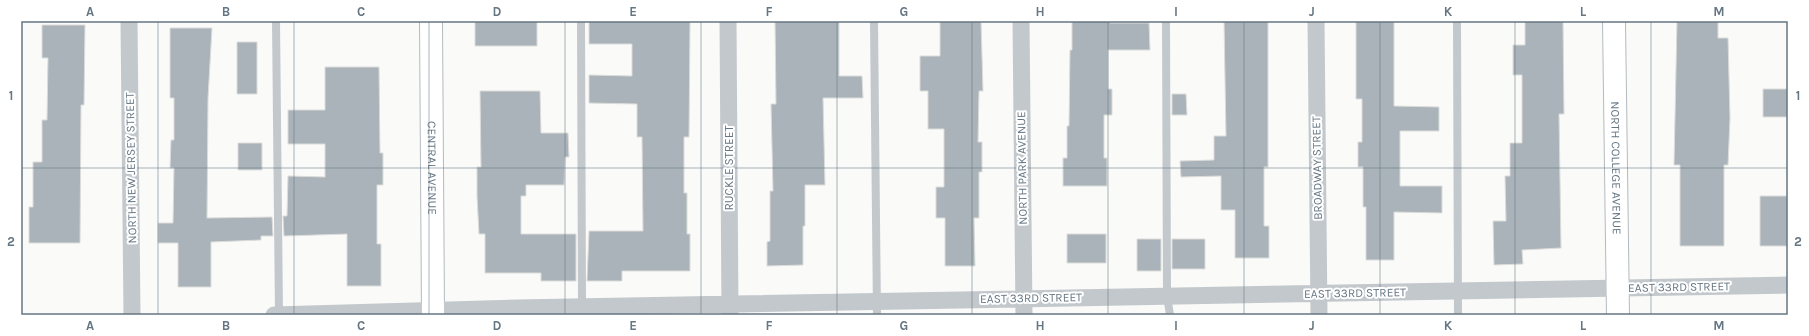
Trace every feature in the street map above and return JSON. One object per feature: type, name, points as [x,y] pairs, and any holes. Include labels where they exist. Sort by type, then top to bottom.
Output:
[{"type":"main road","name":"CENTRAL AVENUE","points":[[431,21],[433,313]]},
{"type":"main road","name":"NORTH COLLEGE AVENUE","points":[[1614,21],[1618,315]]},
{"type":"street","name":"NORTH NEW JERSEY STREET","points":[[129,21],[132,315]]},
{"type":"street","name":"RUCKLE STREET","points":[[728,21],[730,310]]},
{"type":"street","name":"NORTH PARK AVENUE","points":[[1020,21],[1024,307]]},
{"type":"street","name":"BROADWAY STREET","points":[[1316,21],[1319,315]]},
{"type":"street","name":"EAST 33RD STREET","points":[[274,315],[1024,307],[1167,296],[1788,284]]},
{"type":"lane","points":[[276,21],[279,315]]},
{"type":"lane","points":[[581,21],[582,311]]},
{"type":"lane","points":[[874,21],[877,308]]},
{"type":"lane","points":[[1166,21],[1167,296],[1170,315]]},
{"type":"lane","points":[[1457,21],[1458,315]]},
{"type":"building","points":[[475,21],[537,21],[537,46],[475,46]]},
{"type":"building","points":[[589,21],[690,21],[689,137],[684,137],[684,193],[687,193],[687,234],[690,234],[690,271],[622,271],[622,281],[587,281],[589,231],[643,231],[642,137],[637,137],[637,104],[589,103],[589,75],[632,76],[632,44],[589,44]]},
{"type":"building","points":[[775,21],[839,21],[839,76],[862,76],[863,98],[823,98],[825,185],[805,185],[803,265],[767,266],[767,242],[770,241],[770,191],[773,191],[771,104],[776,104]]},
{"type":"building","points":[[940,21],[981,21],[983,91],[979,91],[978,142],[982,142],[982,172],[979,172],[979,218],[974,218],[975,266],[945,266],[945,218],[936,218],[936,187],[944,187],[944,129],[928,129],[928,91],[920,91],[920,56],[940,56]]},
{"type":"building","points":[[1072,21],[1149,23],[1150,50],[1108,50],[1108,89],[1112,89],[1112,115],[1104,115],[1104,158],[1107,158],[1107,186],[1063,186],[1063,158],[1067,158],[1067,126],[1069,126]]},
{"type":"building","points":[[1224,21],[1268,21],[1268,167],[1264,167],[1264,226],[1269,226],[1269,258],[1235,258],[1235,210],[1221,210],[1221,176],[1181,177],[1180,161],[1214,160],[1214,136],[1226,136]]},
{"type":"building","points":[[1356,21],[1394,21],[1394,106],[1439,107],[1439,131],[1400,131],[1400,186],[1442,186],[1442,213],[1394,212],[1394,260],[1366,260],[1366,207],[1363,207],[1363,167],[1358,167],[1358,142],[1362,142],[1362,99],[1356,99]]},
{"type":"building","points":[[1525,21],[1563,21],[1564,114],[1559,114],[1561,248],[1522,250],[1523,264],[1494,265],[1493,221],[1506,221],[1505,176],[1510,176],[1510,143],[1522,143],[1522,75],[1513,75],[1513,45],[1525,45]]},
{"type":"building","points":[[1677,21],[1718,21],[1718,38],[1728,38],[1730,118],[1728,165],[1724,165],[1724,246],[1680,246],[1680,165],[1674,165]]},
{"type":"building","points":[[42,25],[85,25],[84,105],[81,105],[80,243],[29,243],[29,207],[33,207],[33,162],[42,162],[42,120],[47,120],[48,58],[42,58]]},
{"type":"building","points":[[170,28],[212,28],[208,98],[207,218],[272,217],[273,236],[261,236],[261,240],[211,242],[211,287],[178,287],[178,243],[158,243],[158,223],[173,223],[174,168],[170,168],[171,140],[174,140],[174,98],[170,98]]},
{"type":"building","points":[[237,42],[257,42],[257,94],[237,94]]},
{"type":"building","points":[[325,67],[379,67],[380,153],[383,153],[383,185],[377,185],[377,244],[381,244],[381,286],[347,286],[347,234],[284,236],[283,216],[287,216],[288,176],[325,177],[325,144],[288,144],[288,110],[325,110]]},
{"type":"building","points":[[1763,89],[1788,89],[1788,117],[1763,117]]},
{"type":"building","points":[[480,91],[540,91],[541,133],[568,133],[569,157],[565,157],[564,185],[526,185],[526,196],[521,196],[521,234],[576,234],[576,281],[541,281],[541,273],[485,273],[485,234],[479,234],[477,196],[477,167],[481,167]]},
{"type":"building","points":[[1172,94],[1186,94],[1187,115],[1172,115]]},
{"type":"building","points":[[238,143],[262,143],[262,170],[238,170]]},
{"type":"building","points":[[1760,196],[1788,196],[1788,246],[1760,246]]},
{"type":"building","points":[[1067,234],[1106,234],[1106,263],[1067,263]]},
{"type":"building","points":[[1137,239],[1161,239],[1161,271],[1137,271]]},
{"type":"building","points":[[1172,239],[1205,239],[1205,269],[1172,269]]}]
